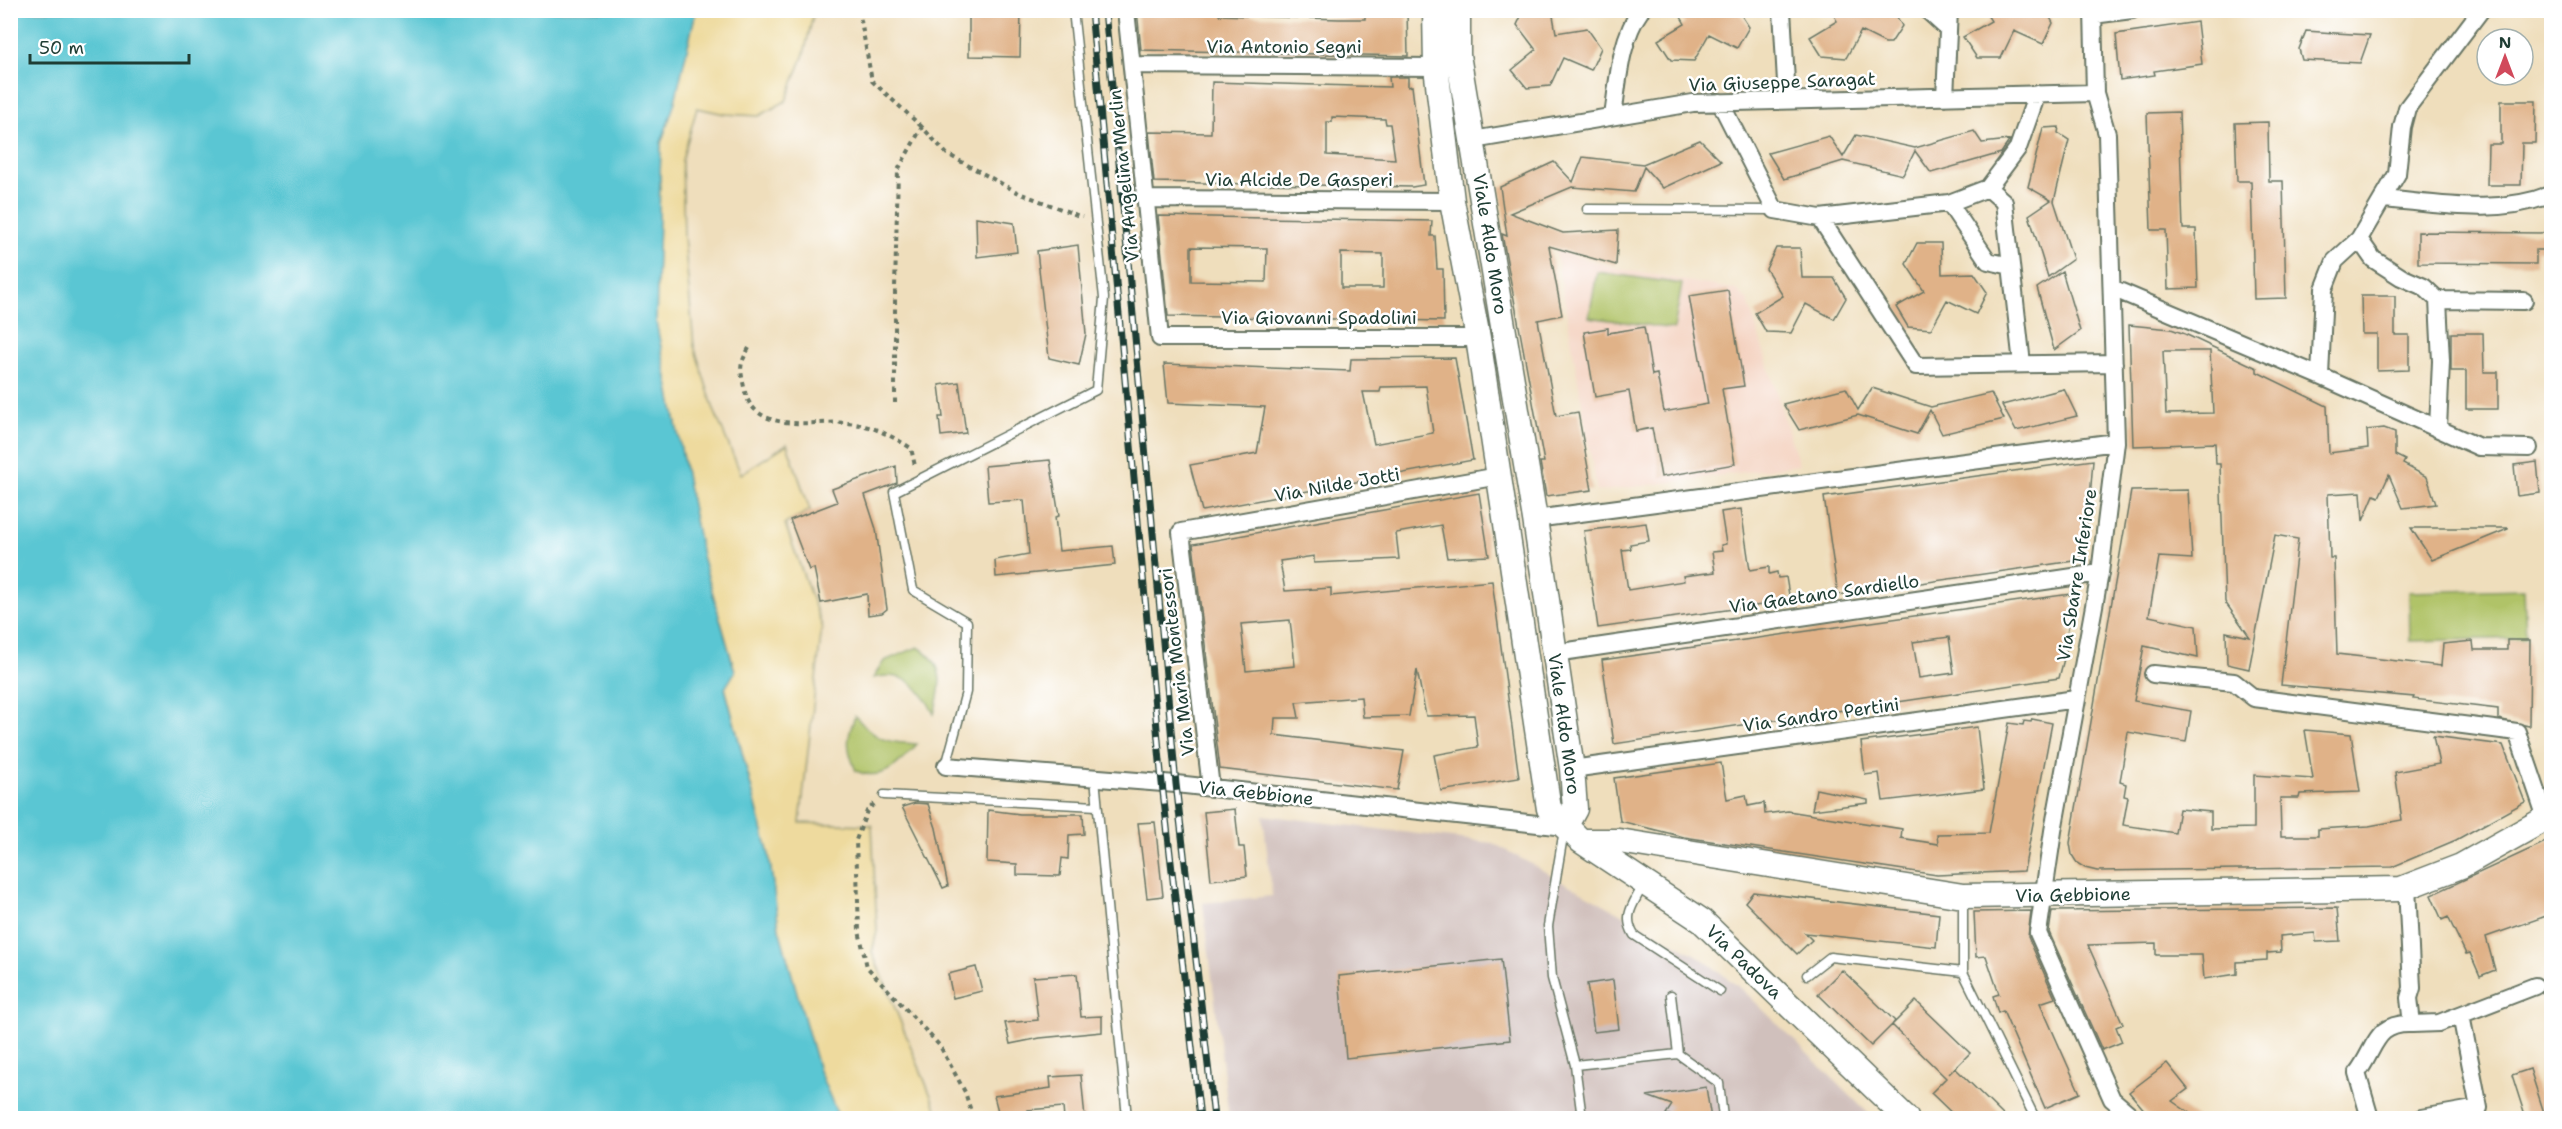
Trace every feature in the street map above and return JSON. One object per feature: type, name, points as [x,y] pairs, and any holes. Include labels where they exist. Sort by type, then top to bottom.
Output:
[{"type":"street","name":"Via Angelina Merlin","points":[[1126,10],[1160,338]]},
{"type":"street","name":"Viale Aldo Moro","points":[[1435,10],[1436,67],[1452,201],[1478,338],[1549,809],[1573,834]]},
{"type":"street","name":"Viale Aldo Moro","points":[[1458,10],[1458,55],[1535,519],[1572,769],[1575,809],[1573,834]]},
{"type":"street","points":[[1612,116],[1623,53],[1634,20],[1641,10]]},
{"type":"street","points":[[1782,10],[1787,100]]},
{"type":"street","points":[[1928,10],[1948,29]]},
{"type":"street","points":[[1945,97],[1949,10]]},
{"type":"street","points":[[2093,13],[2132,10]]},
{"type":"street","points":[[2320,376],[2324,289],[2336,261],[2359,239],[2397,174],[2402,127],[2407,108],[2481,10]]},
{"type":"street","name":"Via Sbarre Inferiore","points":[[2093,13],[2095,93],[2107,134],[2116,442],[2100,573],[2076,699],[2038,933],[2112,1099],[2134,1119]]},
{"type":"street","name":"Via Antonio Segni","points":[[1133,65],[1436,67]]},
{"type":"street","name":"Via Giuseppe Saragat","points":[[1473,140],[1693,103],[2095,93]]},
{"type":"street","points":[[1720,102],[1775,210],[1820,218],[1950,203],[1988,189],[2018,148],[2037,94]]},
{"type":"street","points":[[1988,189],[2004,202],[2022,364]]},
{"type":"street","points":[[2384,199],[2485,208],[2529,203],[2552,194]]},
{"type":"street","name":"Via Alcide De Gasperi","points":[[1145,199],[1452,201]]},
{"type":"street","points":[[1950,203],[1988,261],[2011,266]]},
{"type":"street","points":[[1820,218],[1916,366],[2114,363]]},
{"type":"street","points":[[2359,239],[2373,259],[2401,277],[2424,286],[2438,300],[2441,361],[2438,428]]},
{"type":"street","points":[[2112,288],[2320,376],[2479,447],[2529,448]]},
{"type":"street","points":[[2438,300],[2524,301]]},
{"type":"street","name":"Via Giovanni Spadolini","points":[[1160,338],[1478,338]]},
{"type":"street","points":[[1535,519],[2116,442]]},
{"type":"street","name":"Via Nilde Jotti","points":[[1181,532],[1499,476]]},
{"type":"street","name":"Via Maria Montessori","points":[[1181,532],[1211,788]]},
{"type":"street","name":"Via Gaetano Sardiello","points":[[1555,653],[2100,573]]},
{"type":"street","points":[[2153,674],[2234,682],[2254,698],[2517,732],[2549,816]]},
{"type":"street","name":"Via Sandro Pertini","points":[[1572,769],[2076,699]]},
{"type":"street","name":"Via Gebbione","points":[[946,766],[1211,788],[1573,834],[1963,896],[2401,889],[2462,866],[2549,816]]},
{"type":"street","name":"Via Padova","points":[[1573,834],[1702,921],[1906,1119]]},
{"type":"street","points":[[2407,887],[2412,987],[2409,998],[2412,1024]]},
{"type":"street","points":[[2370,1119],[2357,1073],[2378,1035],[2396,1023],[2439,1023],[2535,986]]},
{"type":"street","points":[[2422,1119],[2479,1108],[2462,1015]]},
{"type":"lane","points":[[946,766],[966,692],[967,622],[913,590],[894,492],[1096,390],[1104,298],[1073,10]]},
{"type":"lane","points":[[1587,209],[1775,210]]},
{"type":"lane","points":[[1095,778],[1127,1119]]},
{"type":"lane","points":[[884,795],[1097,806]]},
{"type":"lane","points":[[1573,834],[1548,926],[1552,978],[1575,1065],[1582,1119]]},
{"type":"lane","points":[[1644,882],[1628,916],[1628,924],[1634,935],[1720,991]]},
{"type":"lane","points":[[1963,896],[1963,972],[2035,1119]]},
{"type":"lane","points":[[1806,975],[1830,957],[1963,972]]},
{"type":"lane","points":[[1671,995],[1678,1054]]},
{"type":"lane","points":[[1575,1065],[1678,1054],[1719,1083],[1724,1119]]},
{"type":"path","points":[[859,10],[872,81],[947,154],[1019,193],[1096,223]]},
{"type":"path","points":[[895,403],[898,170],[922,128]]},
{"type":"path","points":[[749,348],[740,364],[745,397],[759,413],[779,422],[847,423],[883,430],[911,448],[918,480]]},
{"type":"path","points":[[884,795],[867,810],[856,840],[859,932],[867,967],[940,1046],[965,1092],[973,1119]]},
{"type":"shaded area","points":[[1556,250],[1615,268],[1737,290],[1748,301],[1799,465],[1597,492]]},
{"type":"shaded area","points":[[1263,815],[1493,843],[1701,958],[1743,990],[1873,1118],[1229,1118],[1203,903],[1272,896]]},
{"type":"green space","points":[[1597,272],[1682,284],[1674,329],[1589,317]]},
{"type":"green space","points":[[2524,589],[2526,638],[2410,641],[2409,592]]},
{"type":"green space","points":[[918,647],[933,661],[940,676],[939,694],[934,714],[929,704],[911,683],[894,676],[873,678],[884,661]]},
{"type":"green space","points":[[855,716],[869,731],[882,739],[917,744],[898,764],[883,773],[874,775],[856,771],[848,744]]},
{"type":"sand","points":[[696,11],[814,11],[804,54],[786,101],[759,116],[725,114],[697,108],[682,160],[684,236],[694,346],[714,410],[741,474],[787,444],[810,510],[785,524],[822,626],[800,823],[872,825],[877,931],[872,952],[940,1118],[839,1118],[819,1071],[779,929],[769,855],[725,687],[735,671],[702,556],[656,322],[661,143],[674,105]]},
{"type":"water","points":[[10,11],[696,11],[674,105],[661,143],[656,322],[702,556],[735,672],[725,688],[769,855],[779,929],[819,1071],[839,1118],[11,1118]]},
{"type":"building","points":[[969,10],[1021,10],[1020,57],[969,56]]},
{"type":"building","points":[[1137,10],[1219,10],[1219,15],[1365,19],[1365,10],[1407,10],[1408,56],[1141,50]]},
{"type":"building","points":[[1524,10],[1552,10],[1556,33],[1587,28],[1601,48],[1591,70],[1563,58],[1550,86],[1527,88],[1512,70],[1536,50],[1517,25]]},
{"type":"building","points":[[1677,10],[1738,10],[1749,27],[1737,48],[1709,34],[1694,61],[1671,60],[1658,40],[1685,24]]},
{"type":"building","points":[[1831,10],[1893,10],[1902,26],[1891,43],[1885,43],[1861,31],[1846,58],[1822,56],[1810,37],[1837,21]]},
{"type":"building","points":[[1984,10],[2046,10],[2053,23],[2043,44],[2014,31],[2001,58],[1977,58],[1963,37],[1991,21]]},
{"type":"building","points":[[2197,22],[2202,64],[2154,71],[2155,75],[2120,80],[2116,34]]},
{"type":"building","points":[[2306,31],[2370,35],[2360,63],[2302,60],[2299,49]]},
{"type":"building","points":[[1389,77],[1408,77],[1408,87],[1412,86],[1424,185],[1412,187],[1154,182],[1149,132],[1211,133],[1212,82],[1390,87]],"holes":[[[1332,117],[1385,119],[1386,124],[1390,124],[1395,159],[1327,155],[1327,122],[1332,122]]]},
{"type":"building","points":[[2501,101],[2536,101],[2535,143],[2522,143],[2521,185],[2487,185],[2488,144],[2501,144]]},
{"type":"building","points":[[2179,112],[2183,229],[2196,229],[2198,288],[2168,289],[2166,230],[2151,230],[2147,113]]},
{"type":"building","points":[[2268,122],[2269,181],[2283,181],[2286,298],[2254,299],[2251,181],[2237,181],[2235,123]]},
{"type":"building","points":[[2059,127],[2058,133],[2069,140],[2054,201],[2073,259],[2048,277],[2029,215],[2051,200],[2028,187],[2043,128]]},
{"type":"building","points":[[1974,131],[1982,143],[2010,140],[2001,153],[1931,173],[1915,151],[1903,175],[1843,161],[1784,179],[1768,153],[1829,136],[1843,157],[1856,135],[1915,148]]},
{"type":"building","points":[[1700,140],[1721,161],[1663,188],[1644,167],[1634,192],[1572,187],[1510,213],[1563,233],[1618,230],[1616,265],[1549,246],[1562,315],[1538,320],[1556,416],[1578,412],[1592,490],[1546,496],[1540,462],[1544,462],[1502,234],[1507,236],[1500,187],[1554,162],[1573,182],[1583,157],[1643,164]]},
{"type":"building","points":[[1158,216],[1432,221],[1431,236],[1435,236],[1437,269],[1443,269],[1444,321],[1168,316]],"holes":[[[1191,247],[1267,248],[1266,282],[1191,281]],[[1341,253],[1383,254],[1383,288],[1341,288]]]},
{"type":"building","points":[[976,217],[1014,223],[1017,252],[977,257]]},
{"type":"building","points":[[2418,232],[2552,233],[2552,250],[2536,250],[2536,264],[2418,263]]},
{"type":"building","points":[[1917,243],[1941,243],[1942,274],[1974,273],[1987,292],[1976,314],[1947,300],[1931,329],[1908,327],[1896,307],[1924,291],[1906,264]]},
{"type":"building","points":[[1078,245],[1086,334],[1079,365],[1049,358],[1037,251]]},
{"type":"building","points":[[1776,248],[1800,248],[1802,278],[1834,278],[1846,298],[1834,319],[1806,304],[1791,333],[1766,332],[1755,313],[1783,296],[1766,269]]},
{"type":"building","points":[[2062,271],[2080,331],[2054,350],[2037,288]]},
{"type":"building","points":[[1728,290],[1744,386],[1722,389],[1735,464],[1661,477],[1652,428],[1636,431],[1629,391],[1595,397],[1584,332],[1608,328],[1608,333],[1644,327],[1652,375],[1657,374],[1664,412],[1708,404],[1689,296]]},
{"type":"building","points":[[2361,296],[2395,296],[2395,335],[2409,335],[2409,370],[2377,371],[2377,334],[2362,334]]},
{"type":"building","points":[[2129,325],[2171,329],[2185,334],[2257,368],[2257,372],[2327,406],[2329,453],[2368,448],[2367,430],[2384,428],[2395,432],[2395,455],[2405,460],[2403,464],[2427,477],[2436,504],[2403,508],[2389,475],[2379,497],[2374,495],[2363,521],[2361,492],[2328,494],[2330,558],[2334,558],[2337,654],[2441,666],[2443,644],[2473,641],[2474,650],[2507,650],[2507,640],[2530,640],[2529,726],[2498,719],[2498,709],[2413,699],[2414,697],[2281,685],[2298,539],[2275,535],[2249,669],[2227,664],[2226,632],[2250,637],[2225,602],[2220,464],[2216,464],[2215,443],[2133,446]],"holes":[[[2163,351],[2210,351],[2213,413],[2166,414]]]},
{"type":"building","points":[[2451,333],[2483,333],[2484,372],[2498,372],[2498,409],[2466,409],[2466,371],[2451,371]]},
{"type":"building","points":[[1455,358],[1473,460],[1202,511],[1190,465],[1257,453],[1265,407],[1168,403],[1164,364],[1350,371],[1351,359]],"holes":[[[1426,386],[1433,433],[1374,444],[1363,392],[1380,392],[1381,387]]]},
{"type":"building","points":[[959,382],[966,433],[941,436],[939,417],[943,417],[939,385]]},
{"type":"building","points":[[1846,388],[1858,410],[1872,388],[1931,407],[1991,393],[2004,419],[1942,434],[1930,410],[1917,434],[1858,415],[1799,430],[1783,404]]},
{"type":"building","points":[[2064,389],[2077,416],[2016,431],[2002,405]]},
{"type":"building","points":[[1050,460],[1059,516],[1055,517],[1059,551],[1113,546],[1115,565],[996,577],[995,560],[1029,554],[1024,500],[988,502],[985,466]]},
{"type":"building","points":[[2093,460],[2089,511],[2080,560],[1838,595],[1824,497]]},
{"type":"building","points":[[2537,462],[2540,493],[2517,496],[2514,465]]},
{"type":"building","points":[[896,466],[897,483],[865,495],[876,529],[887,609],[882,613],[868,615],[867,594],[821,603],[814,568],[809,570],[790,520],[837,502],[832,489]]},
{"type":"building","points":[[2188,490],[2192,559],[2159,557],[2149,616],[2196,626],[2198,658],[2144,646],[2134,701],[2191,711],[2186,742],[2128,732],[2120,782],[2126,784],[2124,796],[2128,797],[2123,825],[2175,833],[2179,809],[2211,812],[2211,829],[2254,828],[2254,775],[2313,779],[2305,730],[2351,734],[2360,792],[2300,794],[2299,798],[2280,798],[2281,836],[2318,836],[2318,829],[2369,826],[2402,820],[2395,772],[2439,764],[2433,736],[2503,745],[2525,802],[2456,840],[2392,867],[2097,871],[2077,863],[2072,855],[2070,843],[2131,491]]},
{"type":"building","points":[[1479,493],[1489,556],[1447,558],[1441,525],[1396,533],[1399,559],[1314,563],[1314,556],[1280,561],[1285,591],[1331,588],[1331,596],[1492,581],[1519,778],[1441,791],[1434,755],[1478,747],[1474,715],[1426,716],[1417,670],[1409,716],[1363,717],[1361,697],[1296,702],[1299,718],[1275,718],[1274,735],[1404,751],[1397,790],[1220,769],[1193,544]],"holes":[[[1290,620],[1295,666],[1246,671],[1241,624]]]},
{"type":"building","points":[[1741,509],[1750,570],[1769,567],[1769,574],[1777,572],[1778,578],[1786,577],[1790,601],[1598,628],[1584,531],[1646,523],[1649,541],[1630,544],[1631,549],[1622,550],[1628,590],[1684,581],[1683,576],[1715,572],[1712,552],[1722,551],[1721,545],[1726,544],[1721,512]]},
{"type":"building","points":[[2411,528],[2508,528],[2508,529],[2432,560]]},
{"type":"building","points":[[2070,594],[2072,609],[2067,633],[2071,632],[2059,678],[1614,744],[1602,660]],"holes":[[[1949,637],[1954,673],[1919,678],[1913,642]]]},
{"type":"building","points":[[2032,719],[2052,723],[2024,871],[1937,875],[1684,837],[1620,821],[1614,778],[1721,763],[1727,799],[1746,795],[1748,806],[1764,803],[1765,814],[1788,811],[1902,829],[1901,838],[1938,844],[1937,834],[1989,833],[2009,723],[2023,725],[2024,721],[2031,722]]},
{"type":"building","points":[[1977,727],[1984,789],[1883,801],[1879,773],[1865,775],[1861,742]]},
{"type":"building","points":[[1816,789],[1868,800],[1868,803],[1812,810]]},
{"type":"building","points":[[915,803],[928,804],[936,828],[948,886],[943,888],[902,807]]},
{"type":"building","points":[[1235,809],[1239,847],[1244,847],[1247,876],[1211,880],[1204,812]]},
{"type":"building","points":[[988,810],[1020,814],[1083,814],[1084,834],[1069,835],[1068,859],[1062,858],[1060,876],[1017,875],[1017,864],[987,862]]},
{"type":"building","points":[[1155,822],[1163,896],[1147,898],[1138,823]]},
{"type":"building","points":[[2552,839],[2552,914],[2486,937],[2495,970],[2480,976],[2470,953],[2466,954],[2448,917],[2442,920],[2431,895]]},
{"type":"building","points":[[1753,892],[1939,914],[1936,947],[1805,933],[1812,940],[1797,954],[1745,902]]},
{"type":"building","points":[[2337,908],[2340,941],[2316,942],[2315,933],[2280,936],[2281,952],[2267,953],[2267,960],[2237,962],[2237,974],[2204,979],[2202,955],[2156,955],[2156,943],[2088,945],[2123,1024],[2116,1027],[2122,1042],[2102,1050],[2049,932],[2052,911]]},
{"type":"building","points":[[2031,911],[2028,937],[2055,998],[2040,1003],[2080,1093],[2045,1108],[2003,1011],[1998,1013],[1993,996],[1999,994],[1986,956],[1976,957],[1974,912]]},
{"type":"building","points":[[1501,959],[1510,1040],[1346,1058],[1339,976]]},
{"type":"building","points":[[976,967],[982,991],[953,998],[948,974]]},
{"type":"building","points":[[1842,970],[1895,1021],[1871,1046],[1818,994]]},
{"type":"building","points":[[1077,974],[1081,1017],[1102,1016],[1102,1032],[1040,1038],[1010,1044],[1005,1023],[1038,1020],[1033,977]]},
{"type":"building","points":[[1613,980],[1619,1029],[1594,1032],[1587,984]]},
{"type":"building","points":[[1916,1001],[1970,1053],[1955,1068],[2007,1119],[1958,1119],[1931,1093],[1946,1078],[1892,1025]]},
{"type":"building","points":[[2167,1063],[2188,1089],[2172,1101],[2198,1119],[2152,1119],[2129,1092]]},
{"type":"building","points":[[2530,1069],[2546,1119],[2526,1119],[2512,1075]]},
{"type":"building","points":[[1081,1075],[1085,1119],[1064,1119],[1063,1107],[1028,1110],[1029,1116],[1000,1119],[994,1096],[1051,1088],[1050,1077]]},
{"type":"building","points":[[1706,1087],[1711,1119],[1680,1119],[1666,1114],[1672,1105],[1647,1096]]},
{"type":"railway","points":[[1091,10],[1162,783],[1200,1118]]},
{"type":"railway","points":[[1105,10],[1176,784],[1214,1118]]}]
